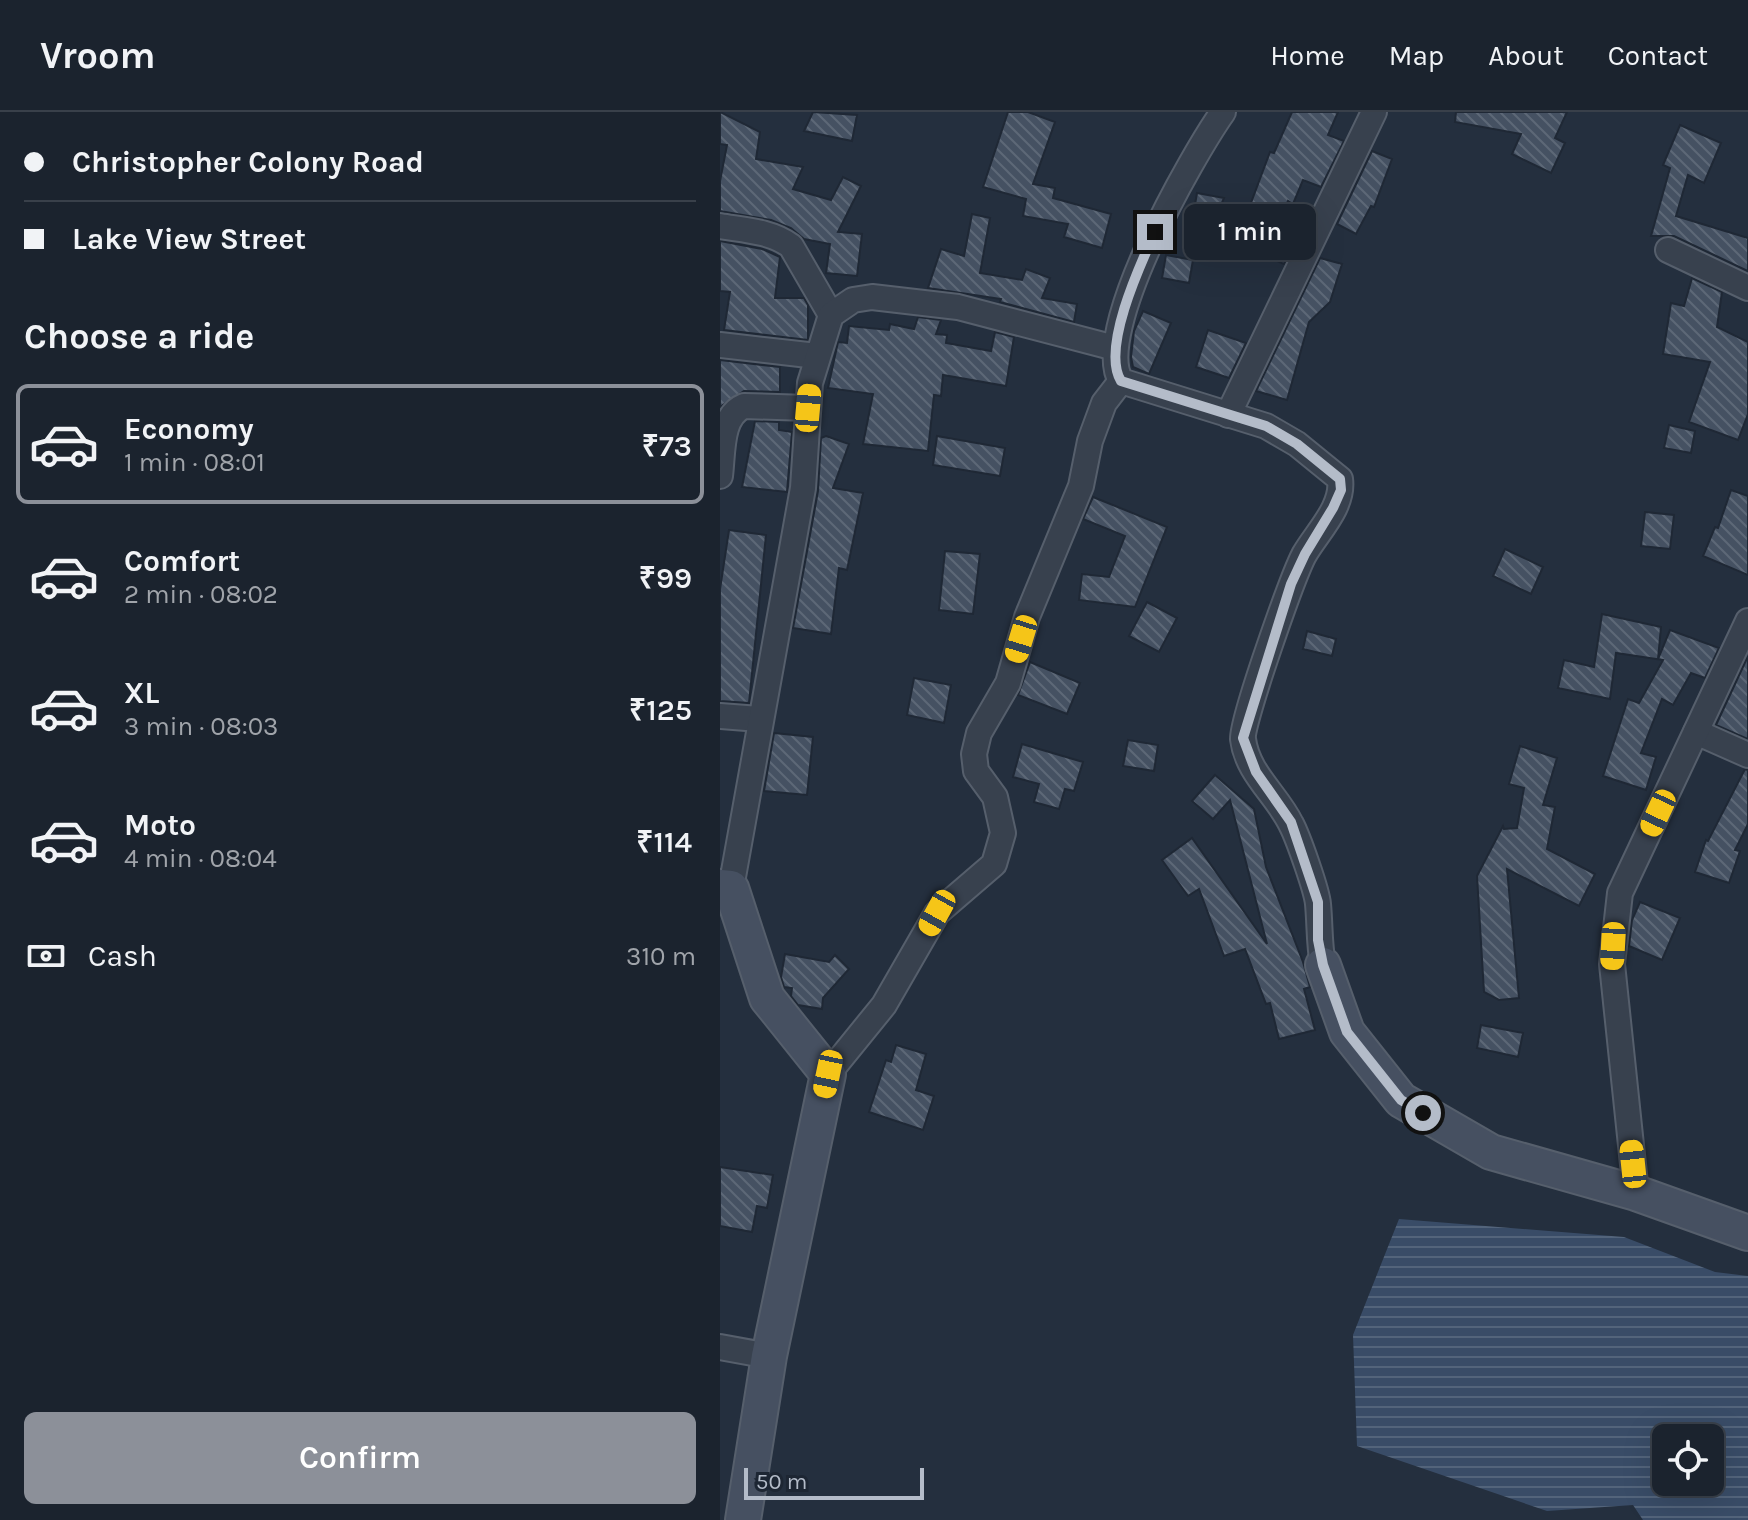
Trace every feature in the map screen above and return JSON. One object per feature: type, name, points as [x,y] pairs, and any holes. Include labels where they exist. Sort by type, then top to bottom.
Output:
[{"type":"street","points":[[1223,112],[1185,170],[1143,257],[1115,348],[1116,373],[1121,381],[1266,426],[1297,444],[1340,479],[1341,490],[1333,508],[1291,584],[1243,738],[1256,772],[1291,822],[1318,902],[1318,940],[1323,965],[1347,1032],[1401,1100],[1491,1152],[1636,1193],[1748,1233]]},
{"type":"street","points":[[1228,415],[1374,112]]},
{"type":"street","points":[[720,226],[773,235],[791,246],[831,315]]},
{"type":"street","points":[[1668,250],[1748,288]]},
{"type":"street","points":[[828,1074],[767,998],[726,888],[803,488],[808,408],[817,356],[831,315],[853,300],[872,297],[958,307],[1115,348]]},
{"type":"street","points":[[720,345],[817,356]]},
{"type":"street","points":[[743,1520],[769,1356],[828,1074],[884,1005],[937,913],[994,864],[1003,833],[995,797],[976,771],[974,754],[979,733],[1008,683],[1027,617],[1081,486],[1090,441],[1104,403],[1121,381]]},
{"type":"street","points":[[720,476],[727,421],[735,410],[744,406],[808,408]]},
{"type":"street","points":[[1636,1193],[1612,964],[1620,893],[1748,621]]},
{"type":"street","points":[[720,716],[759,719]]},
{"type":"street","points":[[1696,732],[1748,755]]},
{"type":"street","points":[[720,1347],[769,1356]]},
{"type":"water","points":[[1399,1219],[1624,1237],[1715,1272],[1748,1276],[1748,1520],[1643,1520],[1633,1505],[1547,1511],[1357,1446],[1353,1335]]},
{"type":"building","points":[[720,112],[760,132],[756,159],[803,167],[793,189],[831,200],[843,177],[861,186],[838,232],[862,234],[857,276],[826,273],[830,244],[804,239],[791,228],[771,220],[720,211],[720,181],[727,145],[720,144]]},
{"type":"building","points":[[813,112],[857,115],[852,141],[804,131]]},
{"type":"building","points":[[1008,112],[1028,112],[1055,122],[1033,184],[1055,188],[1053,198],[1111,214],[1102,248],[1064,237],[1068,224],[1023,216],[1026,199],[983,187]]},
{"type":"building","points":[[1292,112],[1338,112],[1328,135],[1344,141],[1321,187],[1303,180],[1293,204],[1288,201],[1270,242],[1292,249],[1284,264],[1236,243],[1270,152],[1274,153]]},
{"type":"building","points":[[1456,112],[1567,112],[1555,138],[1565,143],[1551,173],[1512,154],[1521,134],[1455,122]]},
{"type":"building","points":[[1680,125],[1721,143],[1704,183],[1688,175],[1676,216],[1748,238],[1748,271],[1674,236],[1651,236],[1670,168],[1663,165]]},
{"type":"building","points":[[1372,151],[1392,159],[1374,207],[1371,206],[1356,234],[1337,224]]},
{"type":"building","points":[[1197,193],[1224,198],[1208,236],[1190,233]]},
{"type":"building","points":[[972,214],[990,218],[980,273],[1022,280],[1026,269],[1050,278],[1042,298],[1077,304],[1074,322],[1000,302],[1001,299],[928,288],[941,249],[964,256]]},
{"type":"building","points":[[720,241],[762,249],[780,257],[775,298],[804,298],[808,305],[808,340],[724,330],[730,292],[720,291]]},
{"type":"building","points":[[1166,255],[1193,260],[1189,283],[1162,278]]},
{"type":"building","points":[[1320,258],[1342,264],[1330,302],[1309,322],[1287,400],[1256,391]]},
{"type":"building","points":[[1692,278],[1722,292],[1717,327],[1748,342],[1748,414],[1738,440],[1689,422],[1710,362],[1663,354],[1671,303],[1684,306]]},
{"type":"building","points":[[1143,311],[1171,323],[1149,374],[1133,367],[1131,357],[1134,331]]},
{"type":"building","points":[[918,317],[941,320],[936,334],[947,335],[946,343],[991,351],[995,332],[1014,337],[1006,386],[943,375],[941,396],[934,395],[928,451],[863,444],[873,394],[828,388],[838,342],[847,343],[849,326],[889,330],[890,324],[914,329]]},
{"type":"building","points":[[1208,330],[1246,343],[1229,378],[1196,367]]},
{"type":"building","points":[[720,360],[780,367],[780,392],[744,391],[720,407]]},
{"type":"building","points":[[755,421],[779,422],[779,430],[792,432],[787,492],[742,487]]},
{"type":"building","points":[[1669,425],[1695,431],[1691,453],[1664,448]]},
{"type":"building","points":[[826,436],[849,444],[833,488],[863,493],[847,570],[839,568],[831,634],[793,628],[818,491],[821,438]]},
{"type":"building","points":[[937,436],[1005,448],[1000,476],[933,465]]},
{"type":"building","points":[[1731,490],[1748,496],[1748,575],[1703,556],[1715,527],[1718,528]]},
{"type":"building","points":[[1093,497],[1167,527],[1135,607],[1079,600],[1082,574],[1109,577],[1125,536],[1083,519]]},
{"type":"building","points":[[1645,512],[1674,515],[1670,549],[1641,546]]},
{"type":"building","points":[[729,530],[766,535],[749,703],[720,701],[720,589]]},
{"type":"building","points":[[1505,549],[1543,567],[1531,594],[1493,576]]},
{"type":"building","points":[[945,551],[980,554],[973,614],[939,610]]},
{"type":"building","points":[[1147,602],[1177,618],[1159,652],[1129,636]]},
{"type":"building","points":[[1602,614],[1661,627],[1658,659],[1670,630],[1719,648],[1705,678],[1691,673],[1673,705],[1662,699],[1641,753],[1656,757],[1646,790],[1603,776],[1628,699],[1639,703],[1663,660],[1616,653],[1610,699],[1558,688],[1564,660],[1594,667]]},
{"type":"building","points":[[1307,631],[1336,639],[1332,656],[1303,649]]},
{"type":"building","points":[[1748,656],[1748,739],[1716,725]]},
{"type":"building","points":[[1030,662],[1080,683],[1067,714],[1018,695]]},
{"type":"building","points":[[914,678],[951,685],[944,723],[907,715]]},
{"type":"building","points":[[774,733],[813,737],[807,795],[764,791]]},
{"type":"building","points":[[1128,740],[1158,745],[1154,771],[1123,766]]},
{"type":"building","points":[[1022,744],[1083,762],[1074,791],[1065,789],[1059,809],[1034,802],[1039,784],[1013,777]]},
{"type":"building","points":[[1520,746],[1557,758],[1543,805],[1555,807],[1547,849],[1595,874],[1579,906],[1507,869],[1519,998],[1499,1000],[1484,992],[1477,876],[1503,826],[1504,829],[1517,828],[1524,788],[1509,784]]},
{"type":"building","points":[[1745,769],[1748,770],[1748,824],[1735,850],[1740,851],[1729,883],[1695,872],[1706,840]]},
{"type":"building","points":[[1215,775],[1254,809],[1266,867],[1310,987],[1304,989],[1315,1030],[1279,1039],[1270,1003],[1266,1004],[1245,949],[1224,956],[1199,889],[1188,896],[1162,860],[1192,838],[1267,944],[1230,800],[1213,819],[1192,801]]},
{"type":"building","points":[[1640,902],[1680,918],[1662,960],[1629,946],[1632,920]]},
{"type":"building","points":[[785,954],[829,962],[835,955],[849,969],[823,998],[822,1009],[798,1005],[791,996],[792,988],[784,987],[781,977]]},
{"type":"building","points":[[1481,1025],[1523,1033],[1518,1057],[1477,1048]]},
{"type":"building","points":[[896,1045],[926,1054],[916,1090],[934,1096],[923,1130],[869,1112],[886,1060],[891,1062]]},
{"type":"building","points":[[720,1167],[773,1175],[767,1208],[757,1206],[752,1232],[720,1226]]},
{"type":"route","points":[[1155,232],[1143,257],[1115,348],[1116,373],[1121,381],[1266,426],[1297,444],[1340,479],[1341,490],[1333,508],[1291,584],[1243,738],[1256,772],[1291,822],[1318,902],[1318,940],[1323,965],[1333,1001],[1347,1032],[1401,1100],[1423,1113]]}]
